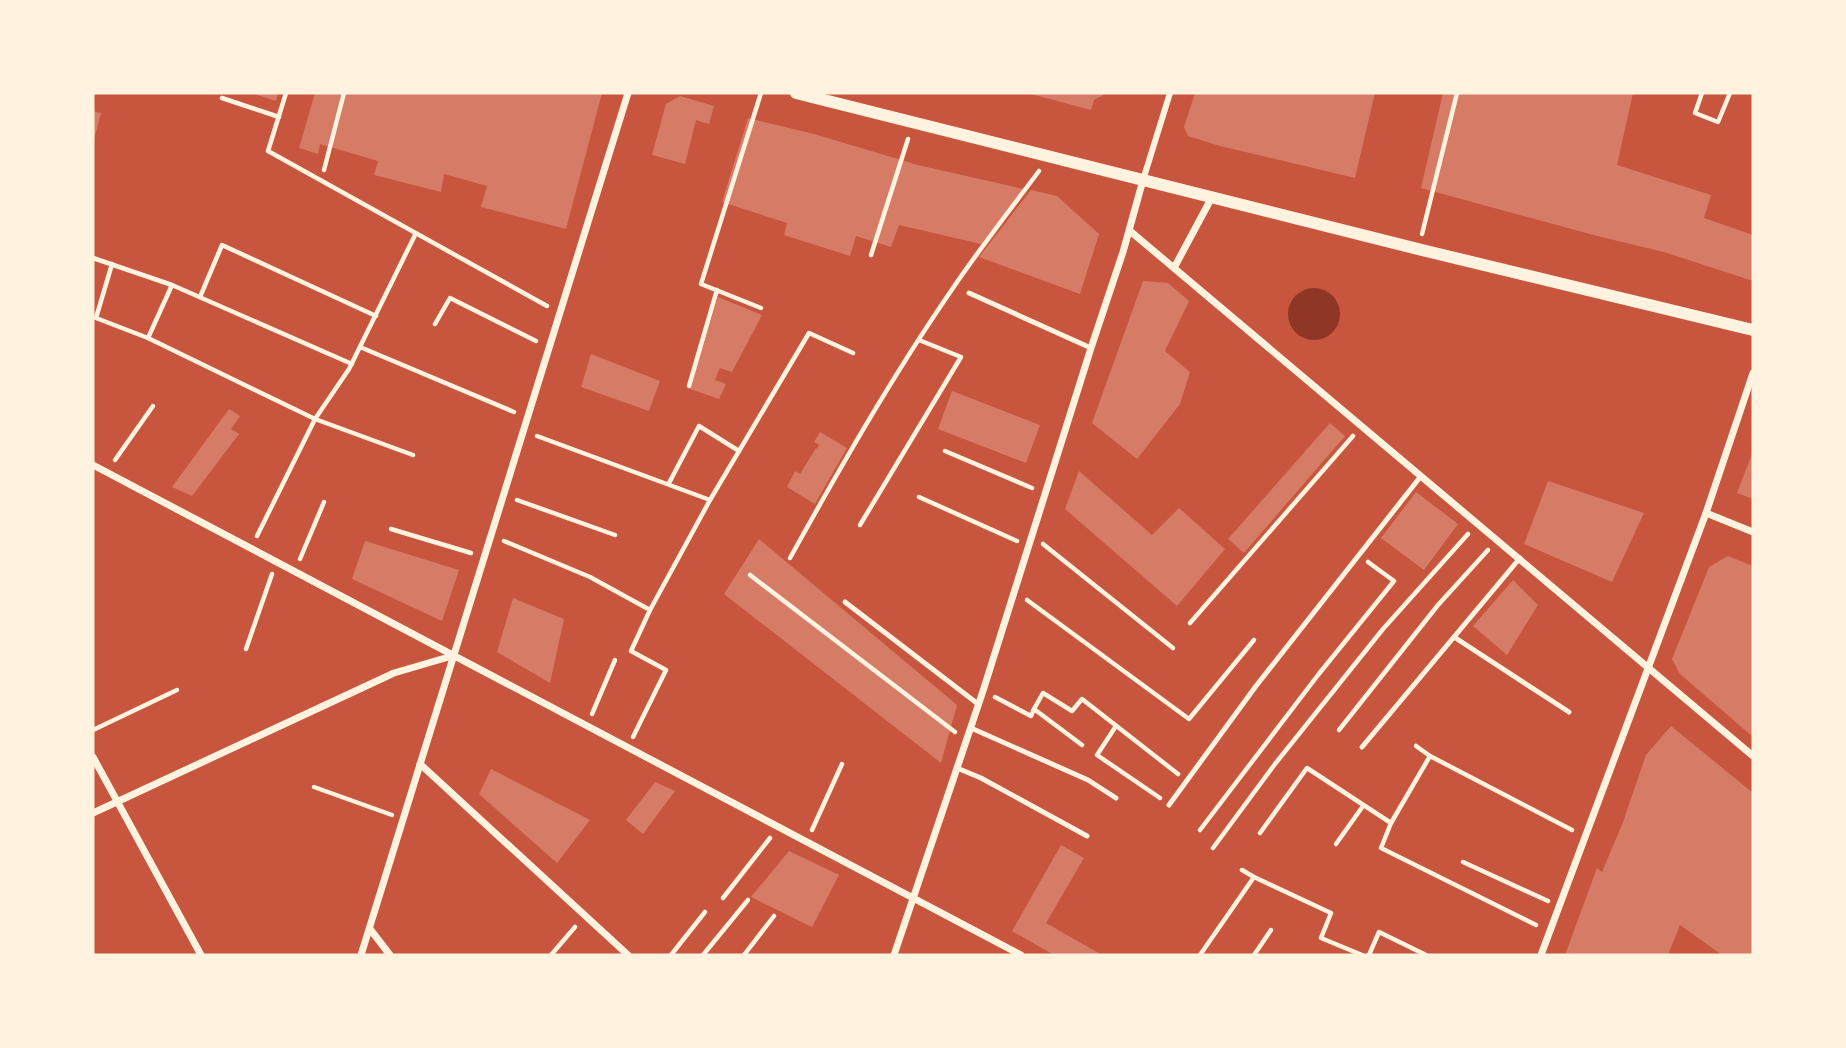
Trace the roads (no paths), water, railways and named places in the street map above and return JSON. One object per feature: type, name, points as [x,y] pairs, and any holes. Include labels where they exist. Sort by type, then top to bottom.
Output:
[{"type":"street","points":[[361,955],[628,93]]},
{"type":"street","points":[[796,93],[1753,330]]},
{"type":"street","points":[[894,955],[1033,536],[1130,231],[1170,93]]},
{"type":"street","points":[[1174,268],[1212,197]]},
{"type":"street","points":[[1130,231],[1753,756]]},
{"type":"street","points":[[1541,955],[1706,513],[1753,373]]},
{"type":"street","points":[[93,465],[1021,955]]},
{"type":"street","points":[[1706,513],[1753,532]]},
{"type":"street","points":[[93,813],[394,673],[453,656]]},
{"type":"street","points":[[93,757],[201,955]]},
{"type":"street","points":[[419,764],[628,955]]},
{"type":"street","points":[[370,929],[390,955]]},
{"type":"lane","points":[[970,293],[1091,348]]},
{"type":"lane","points":[[1169,805],[1256,686],[1421,476]]},
{"type":"lane","points":[[1362,747],[1520,558]]},
{"type":"lane","points":[[845,602],[978,704]]},
{"type":"lane","points":[[1454,637],[1569,712]]},
{"type":"lane","points":[[971,728],[1088,780],[1116,798]]},
{"type":"lane","points":[[957,768],[981,778],[1087,836]]}]
